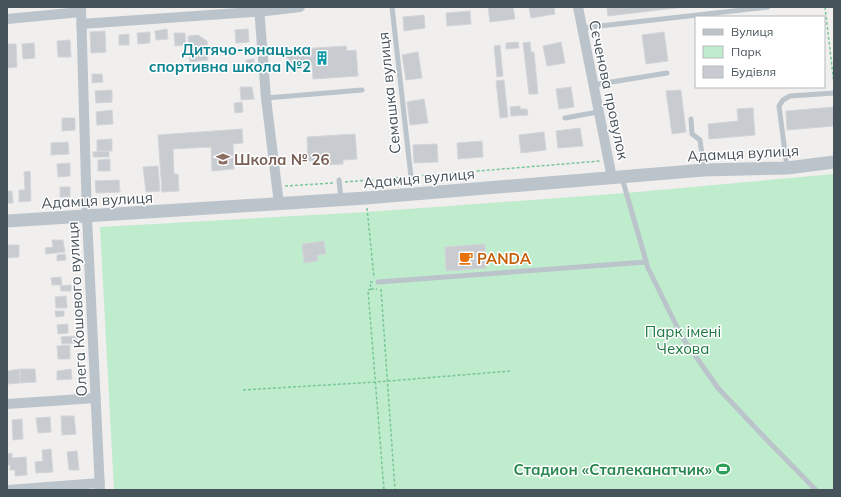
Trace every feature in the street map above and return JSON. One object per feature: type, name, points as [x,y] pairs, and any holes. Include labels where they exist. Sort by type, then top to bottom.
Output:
[{"type":"street","points":[[81,24],[300,7]]},
{"type":"street","name":"Сєченова провулок","points":[[578,7],[598,112],[609,160],[617,178]]},
{"type":"street","points":[[260,9],[266,98],[279,204]]},
{"type":"street","points":[[7,19],[81,10]]},
{"type":"street","name":"Олега Кошового вулиця","points":[[81,10],[87,217],[100,486]]},
{"type":"street","name":"Адамця вулиця","points":[[7,221],[341,200],[704,170],[787,168],[834,162]]},
{"type":"street","points":[[7,404],[96,398]]},
{"type":"street","points":[[8,490],[100,486]]},
{"type":"lane","name":"Семашка вулиця","points":[[392,7],[411,177]]},
{"type":"lane","points":[[581,28],[768,7]]},
{"type":"lane","points":[[593,85],[667,73]]},
{"type":"lane","points":[[266,98],[362,90]]},
{"type":"lane","points":[[787,168],[779,106],[783,100],[790,96],[834,93]]},
{"type":"lane","points":[[565,118],[598,112]]},
{"type":"lane","points":[[691,119],[692,134],[700,140],[704,170]]},
{"type":"lane","points":[[617,178],[646,262],[682,337],[718,388],[816,490]]},
{"type":"lane","points":[[339,180],[341,200]]},
{"type":"lane","points":[[378,282],[646,262]]},
{"type":"path","points":[[825,7],[834,84]]},
{"type":"path","points":[[411,177],[609,160]]},
{"type":"path","points":[[366,198],[374,282],[370,282],[371,289],[368,290],[384,490]]},
{"type":"path","points":[[371,289],[382,289],[395,490]]},
{"type":"path","points":[[243,390],[376,382],[510,371]]},
{"type":"green space","name":"Парк імені Чехова","points":[[834,174],[834,490],[114,490],[100,227],[367,212],[626,193]]},
{"type":"building","points":[[488,7],[513,7],[515,19],[490,22]]},
{"type":"building","points":[[529,7],[554,7],[555,14],[531,18]]},
{"type":"building","points":[[607,7],[685,7],[608,16]]},
{"type":"building","points":[[470,11],[471,24],[447,26],[446,13]]},
{"type":"building","points":[[424,15],[425,28],[404,31],[403,17]]},
{"type":"building","points":[[167,29],[168,39],[156,40],[155,31]]},
{"type":"building","points":[[248,29],[249,42],[236,43],[235,30]]},
{"type":"building","points":[[105,31],[106,52],[91,53],[90,32]]},
{"type":"building","points":[[150,32],[150,43],[138,44],[137,33]]},
{"type":"building","points":[[664,32],[668,61],[646,64],[642,35]]},
{"type":"building","points":[[174,33],[185,33],[186,45],[175,46]]},
{"type":"building","points":[[129,34],[129,45],[119,45],[119,35]]},
{"type":"building","points":[[198,35],[207,41],[208,60],[190,62],[188,36]]},
{"type":"building","points":[[70,40],[71,57],[58,57],[57,41]]},
{"type":"building","points":[[518,42],[519,48],[506,49],[506,43]]},
{"type":"building","points":[[530,42],[531,52],[534,52],[538,94],[529,94],[523,43]]},
{"type":"building","points":[[561,42],[565,63],[547,66],[543,46]]},
{"type":"building","points":[[34,43],[35,58],[23,59],[22,44]]},
{"type":"building","points":[[7,44],[16,44],[17,67],[7,68]]},
{"type":"building","points":[[500,45],[503,76],[497,77],[494,46]]},
{"type":"building","name":"Дитячо-юнацька спортивна школа №2","points":[[346,46],[347,51],[356,50],[358,76],[313,79],[312,65],[288,67],[286,50]]},
{"type":"building","points":[[418,52],[422,78],[406,80],[402,55]]},
{"type":"building","points":[[254,59],[254,64],[246,65],[246,60]]},
{"type":"building","points":[[92,74],[102,74],[103,82],[92,83]]},
{"type":"building","points":[[504,80],[508,117],[500,118],[496,81]]},
{"type":"building","points":[[240,87],[252,87],[254,99],[241,100]]},
{"type":"building","points":[[571,87],[574,107],[559,109],[556,89]]},
{"type":"building","points":[[112,90],[112,102],[96,103],[95,91]]},
{"type":"building","points":[[681,90],[686,132],[672,134],[666,91]]},
{"type":"building","points":[[424,99],[428,123],[410,125],[407,102]]},
{"type":"building","points":[[242,102],[243,112],[235,113],[234,103]]},
{"type":"building","points":[[520,106],[520,109],[527,109],[528,115],[511,116],[510,107]]},
{"type":"building","points":[[834,107],[834,126],[787,130],[786,111]]},
{"type":"building","points":[[753,108],[755,135],[709,139],[708,124],[738,121],[737,109]]},
{"type":"building","points":[[112,110],[113,124],[97,125],[96,112]]},
{"type":"building","points":[[62,118],[75,118],[75,130],[62,131]]},
{"type":"building","points":[[580,128],[583,146],[558,148],[556,131]]},
{"type":"building","name":"Школа № 26","points":[[242,129],[243,143],[233,144],[234,169],[212,171],[211,147],[173,149],[174,174],[178,174],[179,191],[162,192],[158,135]]},
{"type":"building","points":[[544,132],[546,150],[521,153],[519,135]]},
{"type":"building","points":[[355,134],[357,159],[343,160],[343,164],[324,165],[324,160],[308,161],[307,137]]},
{"type":"building","points":[[112,139],[112,151],[97,151],[97,140]]},
{"type":"building","points":[[482,141],[483,157],[458,159],[457,143]]},
{"type":"building","points":[[68,142],[69,154],[51,155],[51,143]]},
{"type":"building","points":[[437,144],[438,162],[414,163],[413,145]]},
{"type":"building","points":[[109,151],[109,157],[93,157],[93,152]]},
{"type":"building","points":[[110,159],[110,171],[98,171],[98,160]]},
{"type":"building","points":[[70,163],[70,176],[58,177],[57,164]]},
{"type":"building","points":[[158,166],[160,191],[146,192],[143,167]]},
{"type":"building","points":[[30,171],[31,201],[19,202],[19,190],[25,190],[24,172]]},
{"type":"building","points":[[119,180],[120,192],[96,193],[95,181]]},
{"type":"building","points":[[60,187],[70,187],[70,197],[60,197]]},
{"type":"building","points":[[7,191],[12,191],[13,203],[7,203]]},
{"type":"building","points":[[52,240],[63,240],[65,252],[46,254],[45,248],[53,247]]},
{"type":"building","points":[[324,241],[326,254],[317,255],[318,261],[304,263],[302,244]]},
{"type":"building","points":[[485,244],[486,268],[446,271],[445,247]]},
{"type":"building","points":[[7,245],[19,245],[19,257],[7,258]]},
{"type":"building","points":[[65,254],[66,260],[57,261],[57,255]]},
{"type":"building","points":[[61,277],[62,285],[52,285],[51,278]]},
{"type":"building","points":[[71,285],[71,291],[61,291],[60,286]]},
{"type":"building","points":[[66,296],[67,308],[56,308],[55,297]]},
{"type":"building","points":[[55,311],[64,311],[64,316],[56,317]]},
{"type":"building","points":[[68,324],[68,333],[58,334],[57,325]]},
{"type":"building","points":[[77,336],[77,343],[62,344],[61,337]]},
{"type":"building","points":[[70,345],[70,359],[58,359],[57,346]]},
{"type":"building","points":[[20,369],[35,369],[36,382],[20,383]]},
{"type":"building","points":[[20,369],[20,383],[7,384],[7,371]]},
{"type":"building","points":[[71,369],[72,379],[57,380],[57,371]]},
{"type":"building","points":[[61,416],[74,416],[76,434],[62,435]]},
{"type":"building","points":[[50,417],[51,432],[38,433],[36,418]]},
{"type":"building","points":[[22,419],[23,439],[13,440],[12,420]]},
{"type":"building","points":[[51,449],[53,472],[36,473],[35,462],[43,461],[42,450]]},
{"type":"building","points":[[77,451],[79,470],[69,470],[67,452]]},
{"type":"building","points":[[12,453],[12,458],[26,457],[27,475],[15,476],[15,470],[10,470],[10,465],[7,465],[7,454]]},
{"type":"place","name":"Дитячо-юнацька спортивна школа №2","points":[[322,58]]},
{"type":"place","name":"Школа № 26","points":[[223,159]]},
{"type":"place","name":"PANDA","points":[[466,258]]},
{"type":"place","name":"Стадион «Сталеканатчик»","points":[[723,469]]}]
